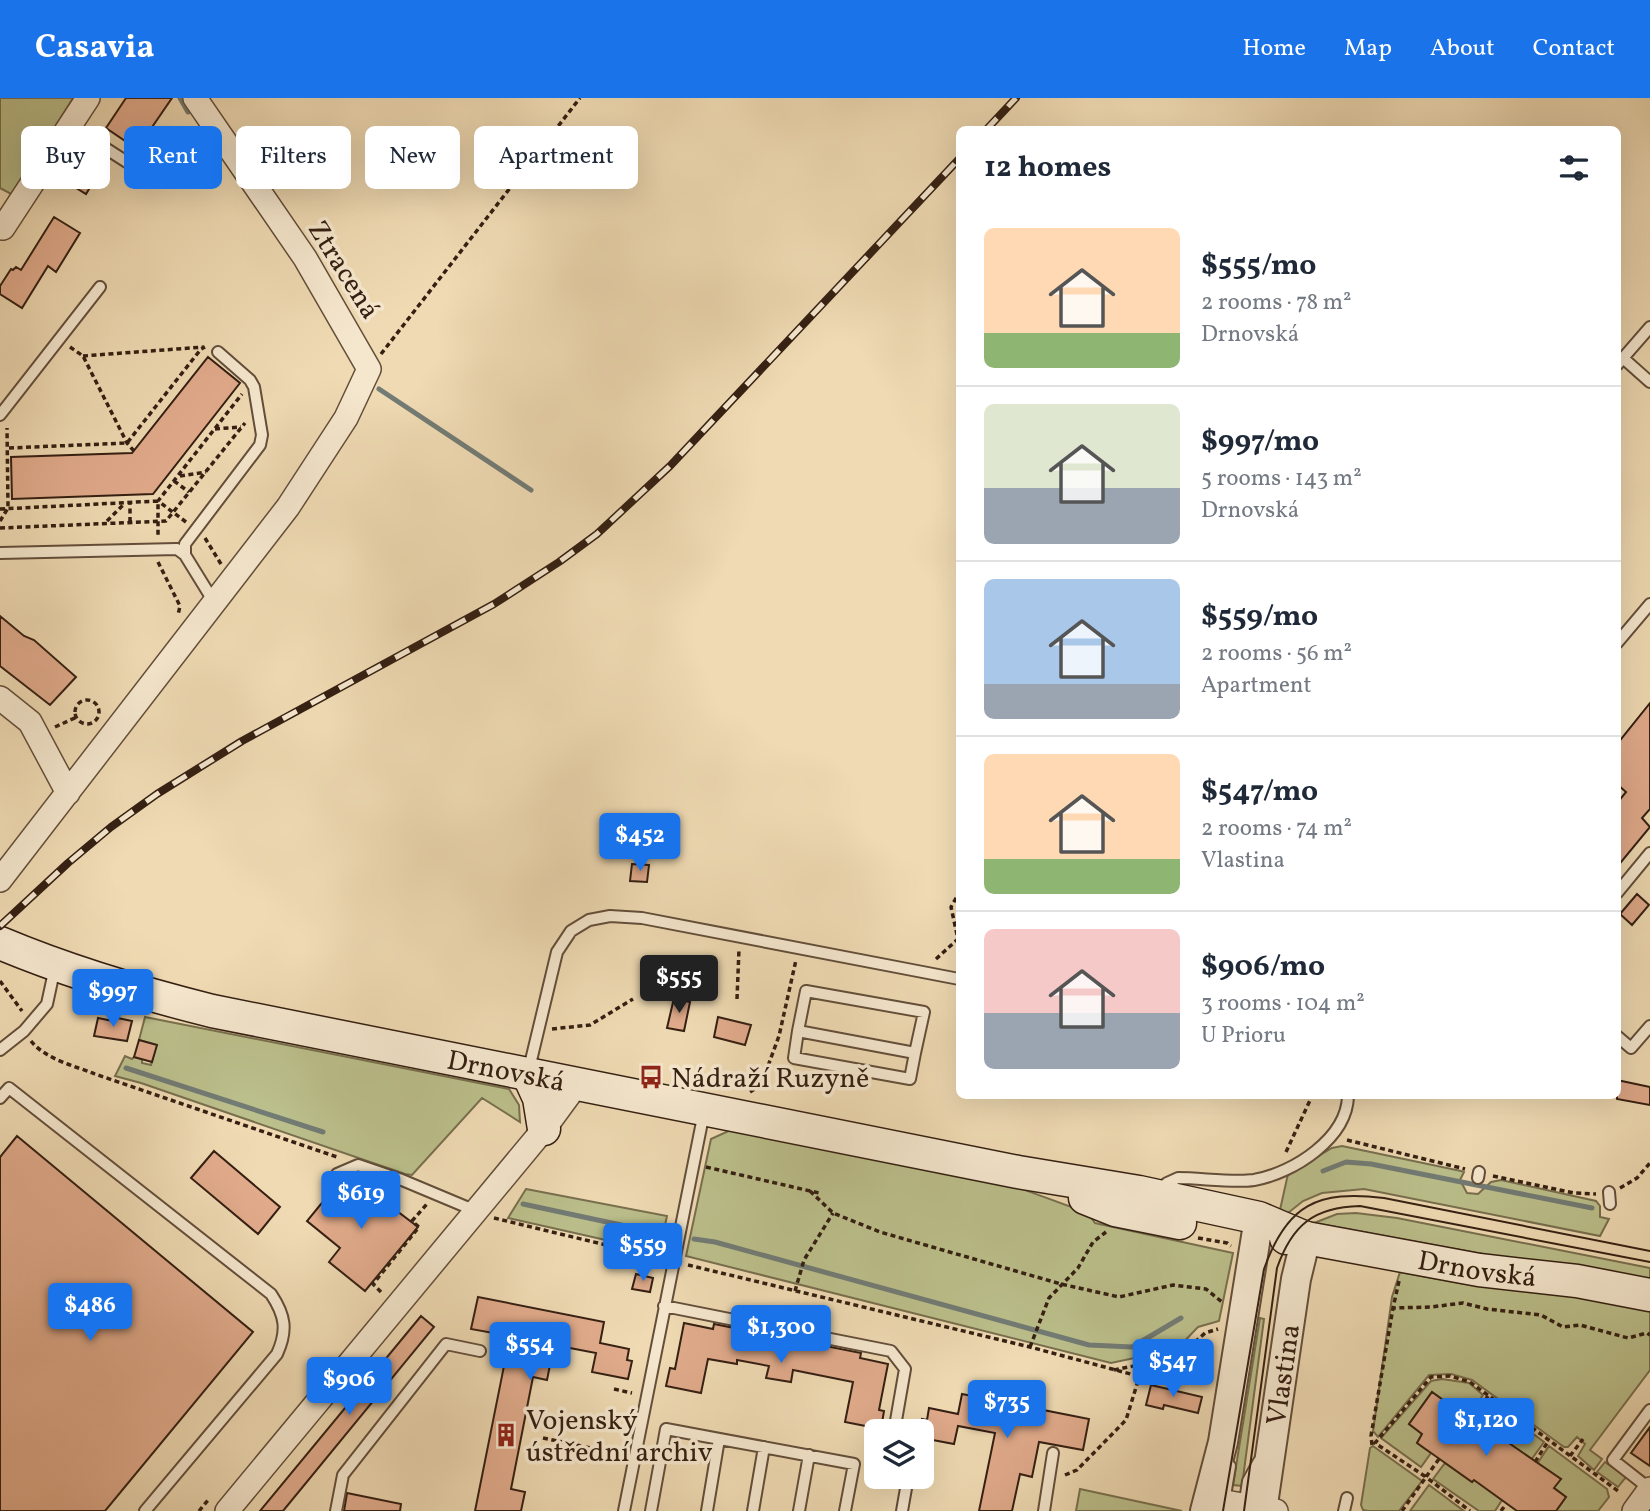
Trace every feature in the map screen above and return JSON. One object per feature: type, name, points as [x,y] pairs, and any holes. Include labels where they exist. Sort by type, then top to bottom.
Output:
[{"type":"main road","name":"Drnovská","points":[[0,943],[55,967],[212,1012],[1018,1172],[1154,1196],[1250,1235]]},
{"type":"main road","points":[[528,1074],[539,1098],[544,1129]]},
{"type":"main road","name":"Drnovská","points":[[1018,1172],[1115,1210],[1250,1235],[1306,1238],[1479,1270],[1577,1281],[1650,1296]]},
{"type":"street","points":[[71,126],[89,98]]},
{"type":"street","name":"Ztracená","points":[[195,98],[305,258],[369,369]]},
{"type":"street","points":[[1,228],[28,189]]},
{"type":"street","points":[[0,880],[288,507],[346,418],[369,369]]},
{"type":"street","points":[[0,698],[30,722],[68,793]]},
{"type":"street","points":[[227,1511],[544,1129],[578,1084]]},
{"type":"street","name":"Vlastina","points":[[1239,1508],[1223,1442],[1250,1235]]},
{"type":"street","name":"Vlastina","points":[[1239,1508],[1272,1437],[1296,1279],[1306,1238]]},
{"type":"street","points":[[1634,1511],[1650,1489]]},
{"type":"lane","points":[[4,419],[100,287]]},
{"type":"lane","points":[[1621,361],[1650,327]]},
{"type":"lane","points":[[185,555],[185,544],[260,445],[262,435],[254,387],[250,380],[218,352]]},
{"type":"lane","points":[[1621,363],[1650,382]]},
{"type":"lane","points":[[0,553],[177,549],[185,555],[215,603]]},
{"type":"lane","points":[[1621,638],[1650,604]]},
{"type":"lane","points":[[1621,888],[1650,853]]},
{"type":"lane","points":[[528,1074],[557,952],[571,931],[590,920],[610,916],[642,918],[956,978]]},
{"type":"lane","points":[[0,1050],[24,1031],[47,1004],[55,967]]},
{"type":"lane","points":[[806,991],[924,1012],[915,1053],[910,1079],[794,1058],[806,991]]},
{"type":"lane","points":[[1621,1040],[1631,1048],[1650,1026]]},
{"type":"lane","points":[[798,1031],[915,1053]]},
{"type":"lane","points":[[0,1098],[9,1088],[271,1294],[285,1323],[284,1340],[277,1354],[145,1511]]},
{"type":"lane","points":[[1154,1196],[1167,1183],[1178,1178],[1254,1180],[1283,1170],[1314,1152],[1333,1136],[1343,1118],[1347,1099]]},
{"type":"lane","points":[[624,1511],[705,1110]]},
{"type":"lane","points":[[337,1174],[358,1165],[476,1211]]},
{"type":"lane","points":[[1609,1192],[1610,1204]]},
{"type":"lane","points":[[664,1307],[891,1351],[905,1369],[896,1419]]},
{"type":"lane","points":[[336,1511],[343,1475],[446,1344],[480,1351]]},
{"type":"lane","points":[[1650,1410],[1613,1460],[1650,1489]]},
{"type":"lane","points":[[651,1511],[666,1429],[854,1464],[845,1511]]},
{"type":"lane","points":[[707,1511],[719,1439]]},
{"type":"lane","points":[[752,1511],[764,1447]]},
{"type":"lane","points":[[1044,1511],[1054,1453]]},
{"type":"lane","points":[[799,1511],[809,1455]]},
{"type":"lane","points":[[902,1511],[906,1489]]},
{"type":"lane","points":[[1344,1511],[1347,1498]]},
{"type":"path","points":[[369,369],[580,98]]},
{"type":"path","points":[[68,346],[83,356],[127,443],[134,451]]},
{"type":"path","points":[[9,448],[127,443],[204,347]]},
{"type":"path","points":[[83,356],[204,347],[211,352],[218,352]]},
{"type":"path","points":[[176,621],[180,606],[158,561],[158,501],[250,380]]},
{"type":"path","points":[[0,528],[158,522],[169,519],[257,408]]},
{"type":"path","points":[[0,521],[8,508],[9,448],[4,419]]},
{"type":"path","points":[[215,429],[242,427]]},
{"type":"path","points":[[177,476],[206,472]]},
{"type":"path","points":[[174,481],[189,492]]},
{"type":"path","points":[[0,509],[158,501]]},
{"type":"path","points":[[127,503],[130,523]]},
{"type":"path","points":[[105,523],[127,503]]},
{"type":"path","points":[[84,701],[92,702],[98,707],[99,714],[92,723],[82,723],[77,717],[76,709],[84,701]]},
{"type":"path","points":[[47,731],[77,717]]},
{"type":"path","points":[[956,898],[951,907],[956,931]]},
{"type":"path","points":[[737,999],[739,937]]},
{"type":"path","points":[[928,973],[929,965],[956,942]]},
{"type":"path","points":[[745,1096],[761,1085],[779,1036],[800,948]]},
{"type":"path","points":[[0,981],[22,1010],[24,1031],[36,1047],[82,1069],[358,1165]]},
{"type":"path","points":[[539,1028],[559,1029],[590,1025],[633,999]]},
{"type":"path","points":[[1283,1170],[1283,1158],[1311,1099]]},
{"type":"path","points":[[693,1164],[818,1193]]},
{"type":"path","points":[[810,1191],[833,1213],[880,1232],[1061,1284],[1119,1297],[1173,1285],[1206,1289],[1228,1307]]},
{"type":"path","points":[[381,1292],[373,1284],[419,1227],[412,1221],[435,1195]]},
{"type":"path","points":[[476,1211],[506,1222],[1030,1347],[1153,1381],[1205,1333],[1225,1327]]},
{"type":"path","points":[[794,1291],[804,1260],[833,1213]]},
{"type":"path","points":[[1030,1347],[1049,1298],[1078,1268],[1093,1242],[1105,1234],[1109,1227]]},
{"type":"path","points":[[1186,1236],[1227,1243],[1250,1235]]},
{"type":"path","points":[[1372,1445],[1371,1436],[1400,1280]]},
{"type":"path","points":[[1393,1308],[1462,1303],[1487,1309],[1541,1315],[1563,1327],[1580,1325],[1628,1338],[1647,1333],[1650,1335]]},
{"type":"path","points":[[1112,1370],[1182,1356]]},
{"type":"path","points":[[1470,1511],[1375,1443],[1431,1377],[1450,1376],[1470,1382],[1618,1491]]},
{"type":"path","points":[[1049,1481],[1077,1470],[1126,1420],[1138,1381]]},
{"type":"path","points":[[614,1389],[632,1393]]},
{"type":"path","points":[[1471,1420],[1488,1396]]},
{"type":"path","points":[[543,1438],[619,1454]]},
{"type":"path","points":[[1570,1455],[1583,1439]]},
{"type":"path","points":[[1535,1462],[1549,1440]]},
{"type":"path","points":[[1402,1511],[1439,1459]]},
{"type":"path","points":[[1501,1511],[1506,1504]]},
{"type":"green space","points":[[0,98],[73,98],[56,126],[21,126],[21,182],[13,195],[0,188]]},
{"type":"green space","points":[[145,1017],[509,1089],[519,1105],[520,1122],[482,1098],[412,1175],[405,1174],[115,1076],[125,1056],[142,1059],[142,1063],[151,1065],[156,1045],[139,1040]]},
{"type":"green space","points":[[735,1128],[1003,1182],[1088,1213],[1095,1223],[1233,1253],[1219,1321],[1198,1327],[1177,1349],[1111,1363],[686,1256],[711,1139]]},
{"type":"green space","points":[[1342,1146],[1464,1172],[1460,1180],[1467,1193],[1478,1194],[1491,1182],[1501,1180],[1596,1201],[1600,1206],[1600,1217],[1609,1219],[1600,1236],[1364,1189],[1322,1193],[1303,1201],[1283,1217],[1280,1210],[1288,1174],[1332,1148]]},
{"type":"green space","points":[[526,1189],[667,1216],[659,1252],[508,1218]]},
{"type":"green space","points":[[1356,1213],[1397,1218],[1650,1268],[1650,1285],[1314,1223],[1337,1214]]},
{"type":"green space","points":[[1400,1272],[1460,1283],[1557,1292],[1650,1307],[1650,1370],[1590,1450],[1602,1459],[1594,1470],[1578,1456],[1585,1444],[1577,1437],[1568,1447],[1564,1447],[1472,1380],[1451,1374],[1429,1375],[1378,1437],[1373,1431],[1392,1297]]},
{"type":"green space","points":[[1260,1318],[1264,1319],[1242,1486],[1233,1485]]},
{"type":"green space","points":[[1442,1379],[1469,1383],[1483,1395],[1468,1417],[1432,1392],[1409,1424],[1422,1434],[1417,1443],[1431,1453],[1421,1467],[1381,1438],[1431,1381]]},
{"type":"green space","points":[[1485,1406],[1508,1423],[1512,1418],[1544,1442],[1531,1460],[1495,1450],[1482,1440],[1487,1432],[1474,1422]]},
{"type":"green space","points":[[1373,1446],[1422,1481],[1399,1511],[1368,1511],[1363,1510],[1361,1505],[1370,1448]]},
{"type":"green space","points":[[1549,1446],[1607,1489],[1609,1497],[1598,1511],[1556,1511],[1566,1497],[1553,1487],[1561,1479],[1537,1464]]},
{"type":"green space","points":[[1605,1462],[1626,1477],[1618,1487],[1597,1472]]},
{"type":"green space","points":[[1445,1463],[1472,1482],[1480,1471],[1502,1500],[1495,1511],[1479,1511],[1433,1479]]},
{"type":"green space","points":[[1429,1485],[1464,1511],[1410,1511]]},
{"type":"green space","points":[[1080,1489],[1182,1511],[1076,1511]]},
{"type":"building","points":[[126,98],[172,98],[153,126],[124,126],[124,140],[107,126]]},
{"type":"building","points":[[54,217],[80,233],[56,272],[48,266],[22,308],[0,294],[0,286],[11,269],[16,267],[21,270]]},
{"type":"building","points":[[208,357],[240,383],[153,494],[12,499],[11,457],[132,453]]},
{"type":"building","points":[[0,616],[24,636],[34,640],[76,677],[50,705],[0,666]]},
{"type":"building","points":[[1650,703],[1650,809],[1642,818],[1650,827],[1621,862],[1621,798],[1626,792],[1621,788],[1621,739]]},
{"type":"building","points":[[632,864],[649,865],[647,882],[630,881]]},
{"type":"building","points":[[1637,894],[1649,905],[1632,925],[1621,913]]},
{"type":"building","points":[[674,998],[690,1002],[684,1031],[667,1028]]},
{"type":"building","points":[[113,1017],[132,1021],[127,1041],[94,1036],[98,1018],[113,1021]]},
{"type":"building","points":[[718,1017],[751,1025],[745,1045],[714,1037]]},
{"type":"building","points":[[139,1040],[157,1045],[152,1062],[134,1057]]},
{"type":"building","points":[[1621,1081],[1650,1087],[1650,1105],[1617,1099],[1621,1099]]},
{"type":"building","points":[[17,1136],[253,1332],[105,1511],[0,1511],[0,1157]]},
{"type":"building","points":[[214,1151],[280,1207],[258,1234],[191,1178]]},
{"type":"building","points":[[356,1180],[418,1227],[365,1291],[329,1262],[340,1248],[307,1221],[339,1182]]},
{"type":"building","points":[[636,1274],[653,1278],[650,1292],[632,1289]]},
{"type":"building","name":"Vojenský ústřední archiv","points":[[478,1297],[604,1322],[600,1343],[629,1349],[627,1360],[632,1361],[628,1379],[592,1372],[596,1353],[554,1345],[547,1380],[533,1377],[511,1489],[525,1492],[521,1511],[475,1511],[510,1336],[471,1329]]},
{"type":"building","points":[[421,1316],[434,1327],[283,1511],[260,1511]]},
{"type":"building","points":[[684,1323],[713,1329],[714,1324],[861,1353],[860,1358],[888,1364],[879,1410],[884,1411],[883,1419],[864,1419],[864,1426],[845,1422],[853,1382],[793,1370],[791,1382],[766,1378],[769,1366],[737,1360],[737,1364],[708,1359],[701,1393],[666,1386],[670,1368],[675,1369]]},
{"type":"building","points":[[1151,1385],[1202,1397],[1198,1413],[1164,1405],[1163,1409],[1146,1405]]},
{"type":"building","points":[[1432,1392],[1501,1442],[1503,1439],[1561,1479],[1554,1488],[1566,1497],[1556,1511],[1517,1511],[1417,1443],[1422,1434],[1409,1424]]},
{"type":"building","points":[[962,1394],[1089,1419],[1083,1450],[1039,1442],[1032,1477],[1020,1474],[1012,1511],[979,1511],[995,1433],[958,1426],[954,1444],[934,1440],[934,1419],[927,1419],[929,1408],[958,1414]]},
{"type":"building","points":[[1650,1427],[1650,1466],[1631,1453]]},
{"type":"building","points":[[347,1493],[401,1504],[400,1511],[344,1511]]},
{"type":"waterway","points":[[180,98],[188,112]]},
{"type":"waterway","points":[[379,389],[531,490]]},
{"type":"waterway","points":[[126,1068],[323,1132]]},
{"type":"waterway","points":[[1323,1171],[1346,1162],[1371,1164],[1592,1208]]},
{"type":"waterway","points":[[523,1204],[663,1234]]},
{"type":"waterway","points":[[694,1239],[715,1242],[1089,1345],[1132,1347],[1181,1318]]},
{"type":"tram line","points":[[1223,1511],[1264,1269],[1283,1229],[1308,1206],[1341,1197],[1384,1198],[1650,1251]]},
{"type":"tram line","points":[[1244,1511],[1277,1268],[1290,1240],[1307,1221],[1330,1210],[1360,1206],[1650,1262]]},
{"type":"railway","points":[[990,126],[1016,98]]},
{"type":"railway","points":[[0,926],[68,863],[111,827],[157,794],[242,741],[494,604],[597,534],[670,466],[956,162]]},
{"type":"place","name":"Nádraží Ruzyně","points":[[651,1077]]},
{"type":"place","name":"Vojenský ústřední archiv","points":[[506,1435]]}]
